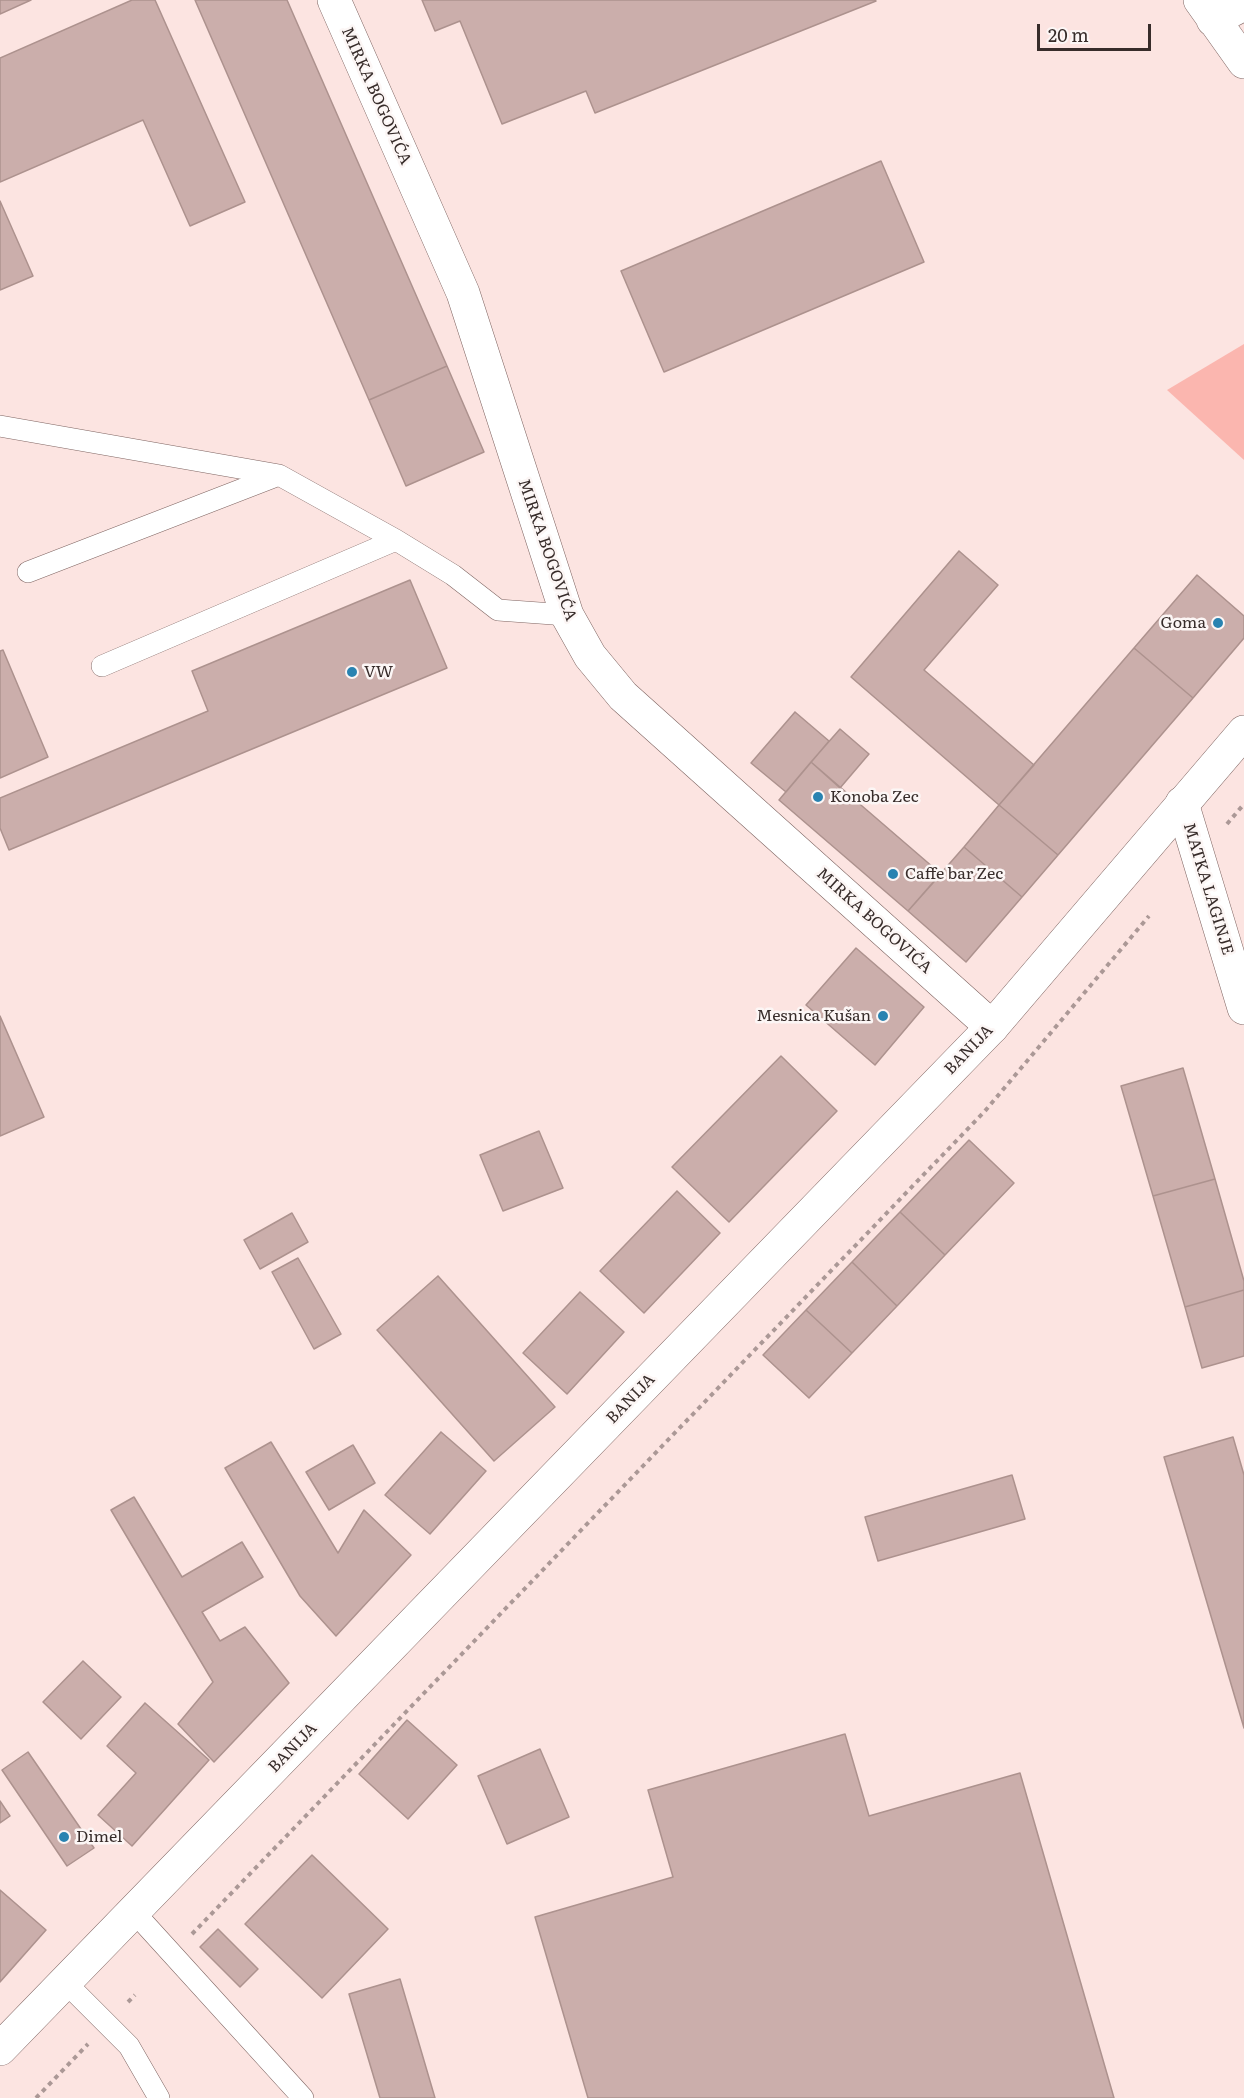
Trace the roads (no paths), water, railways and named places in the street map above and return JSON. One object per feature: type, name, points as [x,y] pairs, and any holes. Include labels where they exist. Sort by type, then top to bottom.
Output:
[{"type":"main road","name":"MIRKA BOGOVIĆA","points":[[334,0],[464,293],[567,615],[590,656],[623,696],[992,1027]]},
{"type":"main road","points":[[1244,4],[1206,10],[1244,62]]},
{"type":"main road","name":"BANIJA","points":[[0,2049],[992,1027],[1244,732]]},
{"type":"main road","name":"MATKA LAGINJE","points":[[1182,804],[1244,1008]]},
{"type":"lane","points":[[0,426],[279,475],[396,540],[453,576],[498,610],[567,615]]},
{"type":"lane","points":[[28,572],[279,475]]},
{"type":"lane","points":[[102,666],[396,540]]},
{"type":"lane","points":[[134,1912],[293,2095]]},
{"type":"lane","points":[[65,1982],[129,2046],[159,2098]]},
{"type":"place","name":"Goma","points":[[1218,623]]},
{"type":"place","name":"VW","points":[[352,672]]},
{"type":"place","name":"Konoba Zec","points":[[818,797]]},
{"type":"place","name":"Caffe bar Zec","points":[[893,874]]},
{"type":"place","name":"Mesnica Kušan","points":[[883,1016]]},
{"type":"place","name":"Dimel","points":[[64,1837]]}]
